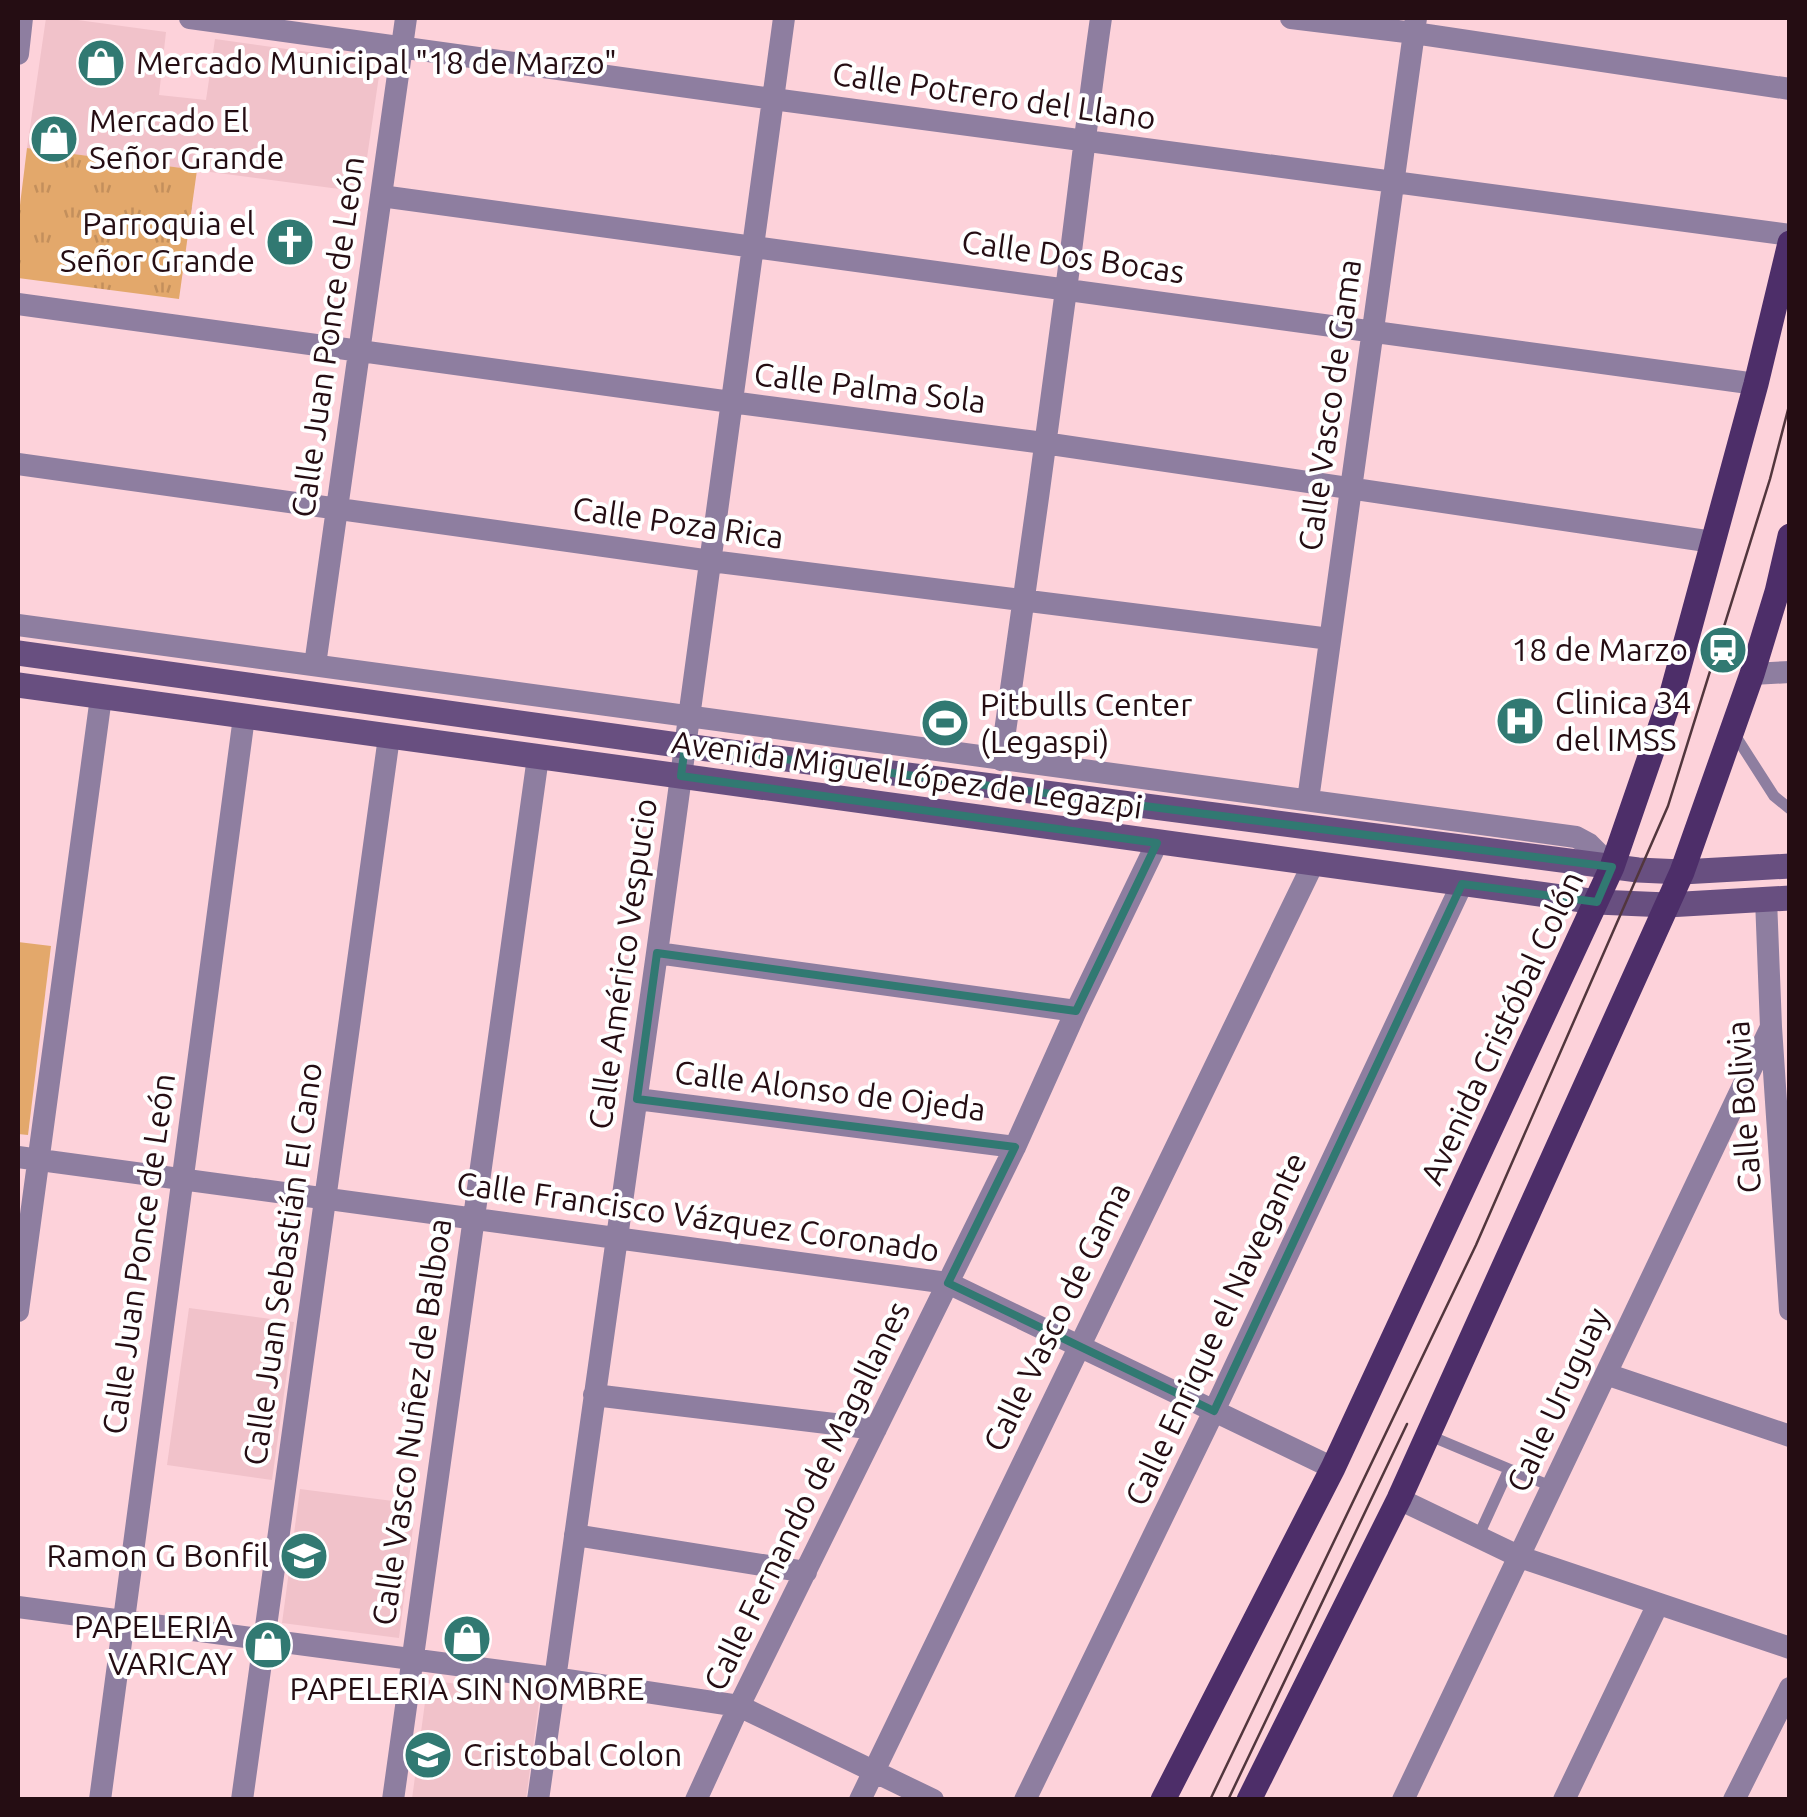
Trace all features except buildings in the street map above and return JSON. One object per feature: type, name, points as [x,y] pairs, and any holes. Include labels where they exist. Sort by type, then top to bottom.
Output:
[{"type":"main road","name":"Avenida Cristóbal Colón","points":[[1164,1800],[1333,1468],[1598,902],[1672,693],[1756,384],[1790,239]]},
{"type":"main road","points":[[1249,1800],[1399,1499],[1682,872],[1752,674],[1790,536]]},
{"type":"main road","name":"Avenida Miguel López de Legazpi","points":[[18,653],[686,746],[1638,870],[1682,872],[1783,863]]},
{"type":"main road","name":"Avenida Miguel López de Legazpi","points":[[18,686],[1598,902],[1667,905],[1778,898]]},
{"type":"street","points":[[18,54],[22,18]]},
{"type":"street","name":"Calle Potrero del Llano","points":[[190,18],[1790,239]]},
{"type":"street","name":"Calle Juan Ponce de León","points":[[316,665],[406,18]]},
{"type":"street","name":"Calle Américo Vespucio","points":[[538,1800],[784,18]]},
{"type":"street","points":[[1001,760],[1101,18]]},
{"type":"street","points":[[1291,18],[1414,25],[1790,89]]},
{"type":"street","name":"Calle Vasco de Gama","points":[[1308,800],[1414,25]]},
{"type":"street","name":"Calle Dos Bocas","points":[[381,196],[1756,384]]},
{"type":"street","name":"Calle Palma Sola","points":[[18,304],[1044,442],[1712,542]]},
{"type":"street","name":"Calle Poza Rica","points":[[18,464],[711,561],[1330,639]]},
{"type":"street","name":"Avenida Miguel López de Legazpi","points":[[18,626],[1576,837],[1612,866]]},
{"type":"street","points":[[1752,674],[1790,672]]},
{"type":"street","points":[[18,1311],[28,1159],[101,697]]},
{"type":"street","name":"Calle Juan Ponce de León","points":[[100,1800],[244,717]]},
{"type":"street","name":"Calle Juan Sebastián El Cano","points":[[242,1800],[389,737]]},
{"type":"street","name":"Calle Vasco Nuñez de Balboa","points":[[392,1800],[538,757]]},
{"type":"street","name":"Calle Fernando de Magallanes","points":[[696,1800],[1015,1147],[1157,843]]},
{"type":"street","name":"Calle Vasco de Gama","points":[[860,1800],[1313,864]]},
{"type":"street","name":"Calle Enrique el Navegante","points":[[1025,1800],[1462,884]]},
{"type":"street","name":"Calle Bolivia","points":[[1778,898],[1771,1027],[1790,1310]]},
{"type":"street","points":[[657,953],[1076,1011]]},
{"type":"street","name":"Calle Uruguay","points":[[1404,1800],[1771,1027]]},
{"type":"street","name":"Calle Alonso de Ojeda","points":[[637,1099],[1015,1147]]},
{"type":"street","name":"Calle Francisco Vázquez Coronado","points":[[28,1159],[948,1283],[1333,1468]]},
{"type":"street","points":[[1606,1374],[1790,1436]]},
{"type":"street","points":[[594,1394],[876,1429]]},
{"type":"street","points":[[1399,1499],[1520,1558],[1790,1648]]},
{"type":"street","points":[[575,1536],[806,1572]]},
{"type":"street","points":[[1564,1800],[1658,1604]]},
{"type":"street","points":[[18,1607],[739,1706],[933,1800]]},
{"type":"street","points":[[1734,1800],[1790,1688]]},
{"type":"lane","points":[[1732,730],[1774,796],[1790,808]]},
{"type":"lane","points":[[1428,1435],[1553,1487]]},
{"type":"lane","points":[[1478,1537],[1509,1469]]},
{"type":"highlighted area","points":[[685,746],[1612,867],[1597,902],[1462,884],[1214,1411],[948,1283],[1015,1147],[637,1099],[657,953],[1076,1011],[1157,843],[681,776]]},
{"type":"shaded area","points":[[46,18],[166,32],[159,95],[206,100],[215,39],[381,62],[362,192],[27,148]]},
{"type":"shaded area","points":[[189,1308],[294,1322],[272,1480],[167,1465]]},
{"type":"shaded area","points":[[300,1489],[416,1504],[399,1638],[282,1623]]},
{"type":"shaded area","points":[[428,1680],[540,1695],[526,1799],[412,1799]]},
{"type":"green space","points":[[27,148],[197,170],[179,299],[18,278],[18,221]]},
{"type":"green space","points":[[18,942],[51,946],[28,1135],[18,1134]]},
{"type":"tram line","points":[[1210,1800],[1476,1245],[1668,806],[1770,479],[1790,402]]},
{"type":"tram line","points":[[1228,1800],[1407,1424]]},
{"type":"place","name":"Mercado Municipal \"18 de Marzo\"","points":[[101,63]]},
{"type":"place","name":"Mercado El Señor Grande","points":[[54,139]]},
{"type":"place","name":"Parroquia el Señor Grande","points":[[290,242]]},
{"type":"place","name":"18 de Marzo","points":[[1723,650]]},
{"type":"place","name":"Clinica 34 del IMSS","points":[[1520,721]]},
{"type":"place","name":"Pitbulls Center (Legaspi)","points":[[945,723]]},
{"type":"place","name":"Ramon G Bonfil","points":[[304,1556]]},
{"type":"place","name":"PAPELERIA SIN NOMBRE","points":[[467,1639]]},
{"type":"place","name":"PAPELERIA VARICAY","points":[[268,1645]]},
{"type":"place","name":"Cristobal Colon","points":[[428,1755]]}]
